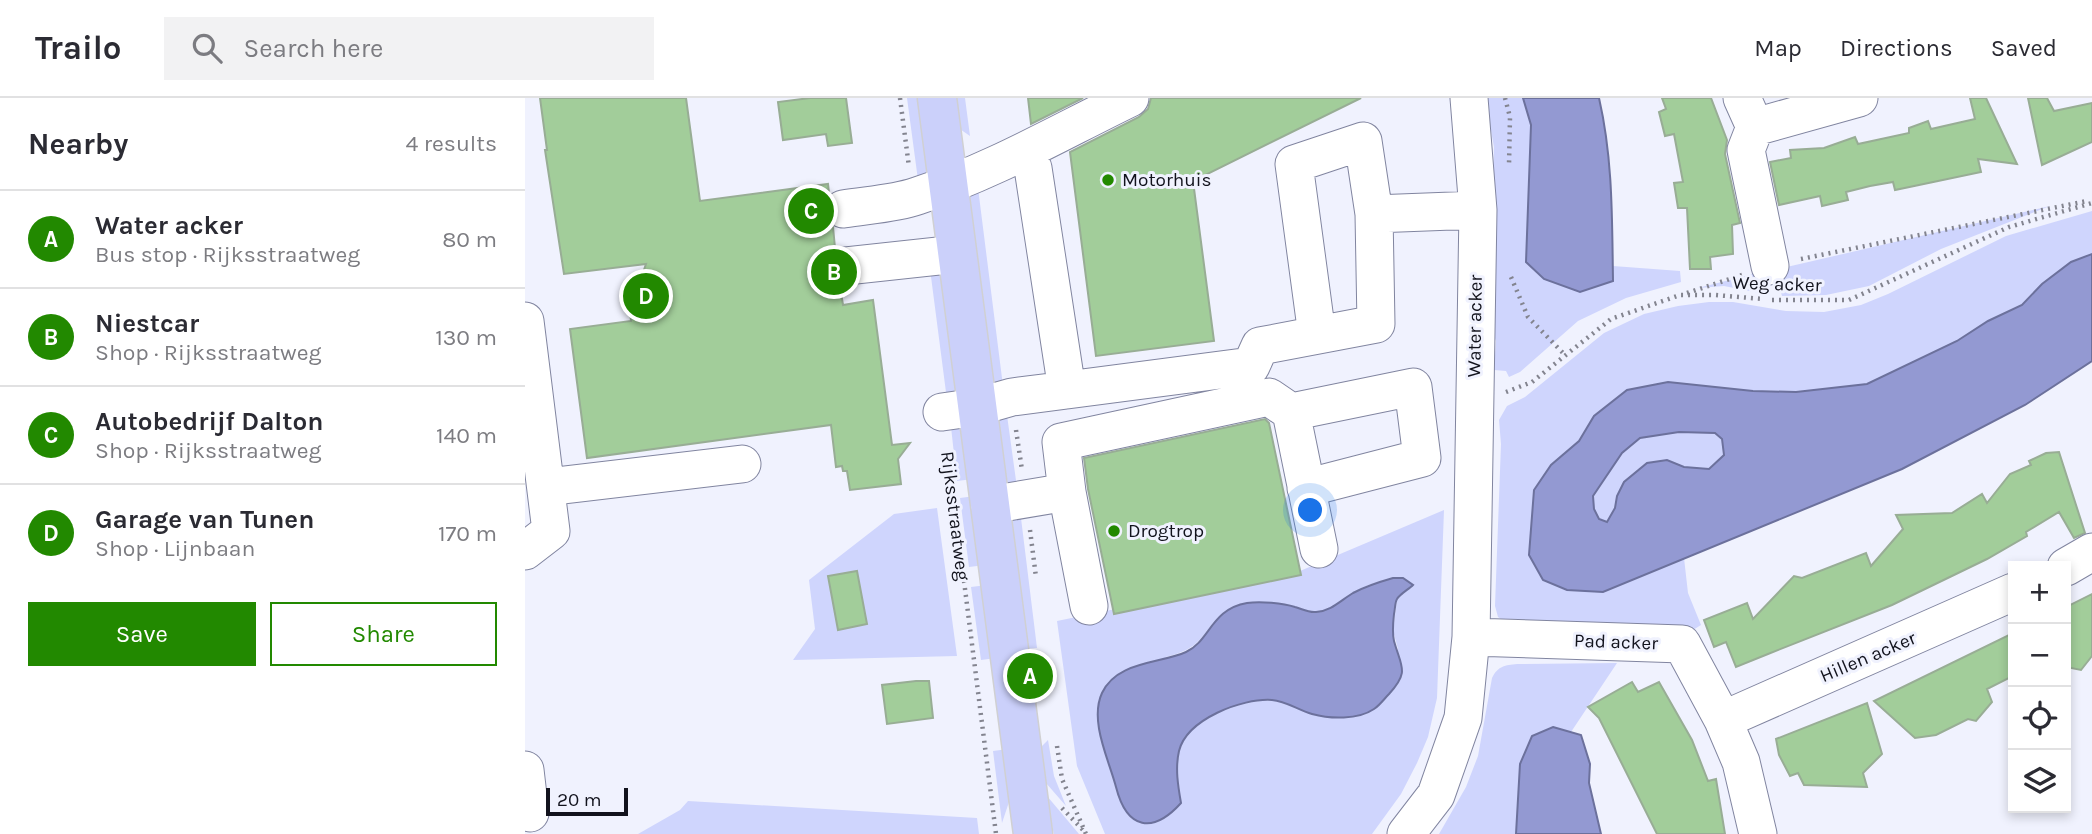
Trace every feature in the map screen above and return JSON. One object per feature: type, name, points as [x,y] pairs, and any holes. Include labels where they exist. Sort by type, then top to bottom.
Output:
[{"type":"main road","name":"Rijksstraatweg","points":[[937,98],[931,191],[957,254],[959,409],[990,505],[1033,834]]},
{"type":"street","points":[[843,209],[931,191],[982,171],[1130,98]]},
{"type":"street","name":"Water acker","points":[[1406,834],[1436,795],[1463,718],[1471,636],[1478,210],[1469,98]]},
{"type":"street","points":[[1770,266],[1746,150],[1748,112],[1859,98]]},
{"type":"street","points":[[959,409],[1012,397],[1251,366],[1260,346],[1376,324],[1374,214],[1363,141],[1294,164],[1317,335]]},
{"type":"street","points":[[1033,168],[1067,390]]},
{"type":"street","points":[[1374,214],[1478,210]]},
{"type":"street","points":[[846,266],[957,254]]},
{"type":"street","points":[[525,321],[531,404],[547,487],[551,531],[525,551]]},
{"type":"street","points":[[1291,412],[1413,387],[1422,458],[1306,488]]},
{"type":"street","points":[[1089,606],[1067,492],[1061,442],[1269,397],[1291,412],[1319,549]]},
{"type":"street","points":[[1419,439],[1473,421]]},
{"type":"street","points":[[547,487],[742,464]]},
{"type":"street","name":"Rijksstraatweg","points":[[990,505],[1067,492]]},
{"type":"street","points":[[2071,564],[2092,552]]},
{"type":"street","name":"Hillen acker","points":[[1723,720],[2008,594]]},
{"type":"street","name":"Pad acker","points":[[1471,636],[1682,644],[1723,720],[1741,762],[1758,834]]},
{"type":"street","points":[[525,770],[530,813]]},
{"type":"path","points":[[900,98],[931,191]]},
{"type":"path","points":[[1505,98],[1510,117],[1508,173]]},
{"type":"path","points":[[1679,295],[1770,266],[2092,202]]},
{"type":"path","name":"Weg acker","points":[[1473,421],[1532,382],[1611,319],[1679,295],[1849,300],[2009,227],[2092,202]]},
{"type":"path","points":[[1508,267],[1528,317],[1565,355]]},
{"type":"path","name":"Rijksstraatweg","points":[[964,577],[996,834]]},
{"type":"shaded area","points":[[907,98],[918,98],[933,178],[918,180]]},
{"type":"shaded area","points":[[950,98],[965,98],[970,136],[954,125]]},
{"type":"shaded area","points":[[1485,98],[1523,98],[1531,124],[1526,262],[1612,281],[1613,266],[1680,271],[1681,282],[1626,298],[1578,321],[1520,372],[1509,377],[1506,371],[1494,370],[1496,341],[1490,325],[1494,147]]},
{"type":"shaded area","points":[[1523,98],[1599,98],[1609,166],[1613,281],[1580,292],[1544,279],[1526,262],[1531,125]]},
{"type":"shaded area","points":[[977,180],[1003,386],[989,389],[964,197]]},
{"type":"shaded area","points":[[2050,206],[1941,249],[1869,286],[1826,295],[1782,296],[1774,270]]},
{"type":"shaded area","points":[[2092,211],[2092,254],[2071,262],[2042,284],[2022,305],[1988,321],[1957,341],[1867,384],[1796,392],[1753,391],[1668,382],[1594,416],[1579,441],[1551,465],[1534,490],[1529,555],[1543,580],[1603,592],[1684,558],[1688,593],[1701,625],[1693,630],[1508,624],[1498,617],[1495,606],[1501,444],[1499,420],[1507,406],[1525,397],[1604,333],[1644,314],[1709,302],[1733,302],[1786,311],[1824,312],[1861,305],[2006,236]]},
{"type":"shaded area","points":[[2092,254],[2092,361],[2025,405],[1902,469],[1603,592],[1567,590],[1543,580],[1529,555],[1534,490],[1551,465],[1579,441],[1594,416],[1627,390],[1668,382],[1753,391],[1796,392],[1867,384],[1957,341],[1988,321],[2022,305],[2042,284],[2071,262]],"holes":[[[1679,432],[1715,433],[1722,439],[1724,455],[1709,469],[1684,467],[1667,460],[1647,463],[1624,482],[1607,522],[1599,519],[1594,509],[1593,496],[1622,453],[1640,438]]]},
{"type":"shaded area","points":[[945,267],[963,398],[947,400],[930,269]]},
{"type":"shaded area","points":[[1765,271],[1770,295],[1724,286],[1698,288]]},
{"type":"shaded area","points":[[1006,408],[1018,495],[1003,496],[991,410]]},
{"type":"shaded area","points":[[966,426],[973,479],[957,481],[951,427]]},
{"type":"shaded area","points":[[1679,432],[1715,433],[1722,439],[1724,455],[1709,469],[1684,467],[1667,460],[1647,463],[1624,482],[1607,522],[1599,519],[1594,509],[1593,496],[1622,453],[1640,438]]},
{"type":"shaded area","points":[[975,496],[985,565],[969,567],[960,498]]},
{"type":"shaded area","points":[[937,508],[957,656],[793,660],[815,629],[809,580],[894,514]]},
{"type":"shaded area","points":[[1020,510],[1037,648],[1021,649],[1004,512]]},
{"type":"shaded area","points":[[1444,510],[1437,698],[1428,737],[1417,763],[1401,794],[1372,834],[1105,834],[1077,766],[1057,621],[1300,571]],"holes":[[[1393,578],[1413,585],[1397,599],[1393,631],[1398,649],[1387,696],[1381,703],[1257,701],[1224,709],[1209,716],[1185,737],[1179,749],[1177,770],[1180,804],[1113,774],[1106,752],[1166,657],[1193,646],[1213,623],[1293,606],[1313,613],[1324,611],[1369,585]]]},
{"type":"shaded area","points":[[1403,578],[1413,585],[1397,599],[1394,614],[1393,638],[1402,674],[1396,686],[1378,706],[1360,715],[1335,718],[1312,714],[1272,700],[1231,707],[1204,720],[1184,740],[1179,751],[1177,770],[1181,803],[1161,820],[1151,823],[1142,823],[1127,812],[1105,753],[1098,716],[1102,693],[1118,675],[1139,665],[1186,652],[1201,641],[1218,618],[1235,606],[1265,602],[1311,612],[1321,611],[1373,584]]},
{"type":"shaded area","points":[[987,585],[996,658],[981,660],[971,587]]},
{"type":"shaded area","points":[[1617,663],[1571,732],[1553,727],[1520,764],[1516,834],[1439,834],[1466,787],[1478,756],[1492,678],[1499,669],[1517,664]]},
{"type":"shaded area","points":[[1553,727],[1581,735],[1590,764],[1589,783],[1601,834],[1516,834],[1520,764],[1532,736]]},
{"type":"shaded area","points":[[1048,740],[1054,776],[1066,806],[1039,775],[1036,752]]},
{"type":"shaded area","points":[[1008,749],[1011,796],[1002,823],[993,751]]},
{"type":"shaded area","points":[[1047,796],[1079,834],[1054,834],[1045,797]]},
{"type":"shaded area","points":[[688,801],[977,818],[979,834],[638,834],[680,810]]},
{"type":"building","points":[[540,98],[686,98],[700,201],[828,184],[829,193],[822,211],[826,222],[833,227],[835,248],[827,257],[825,269],[830,279],[840,286],[843,305],[873,300],[892,445],[910,443],[898,459],[901,484],[850,490],[847,471],[843,471],[842,466],[836,467],[831,425],[587,458],[570,329],[631,321],[630,310],[646,264],[564,274]]},
{"type":"building","points":[[810,98],[846,98],[852,143],[828,146],[826,134],[783,140],[778,102]]},
{"type":"building","points":[[1028,98],[1083,98],[1031,124]]},
{"type":"building","points":[[1151,98],[1361,98],[1193,181],[1214,341],[1096,356],[1070,152],[1139,117],[1148,109]]},
{"type":"building","points":[[1662,98],[1711,98],[1727,140],[1725,154],[1740,223],[1732,225],[1733,254],[1710,257],[1711,269],[1690,269],[1687,208],[1678,208],[1674,183],[1683,182],[1674,134],[1665,136],[1659,112],[1666,109]]},
{"type":"building","points":[[1970,98],[1986,98],[2017,164],[1978,159],[1981,172],[1895,190],[1893,182],[1870,186],[1846,192],[1848,200],[1822,206],[1820,196],[1779,205],[1770,162],[1791,158],[1790,150],[1824,148],[1855,137],[1858,144],[1909,133],[1909,128],[1928,121],[1931,129],[1975,119]]},
{"type":"building","points":[[2028,98],[2047,98],[2054,111],[2092,103],[2092,142],[2042,165]]},
{"type":"building","points":[[1265,419],[1269,423],[1301,575],[1114,614],[1084,458]]},
{"type":"building","points":[[2059,452],[2085,533],[2074,538],[2059,512],[2026,532],[2027,536],[1987,559],[1892,605],[1736,667],[1726,642],[1714,647],[1704,620],[1747,603],[1753,619],[1794,576],[1802,578],[1866,553],[1871,566],[1903,529],[1896,515],[1952,513],[1982,494],[1987,503],[2010,474],[2031,465],[2029,461],[2046,453]]},
{"type":"building","points":[[857,571],[867,624],[838,630],[828,576]]},
{"type":"building","points":[[2092,594],[2092,656],[2081,670],[2071,668],[2071,604]]},
{"type":"building","points":[[2008,635],[2008,678],[1987,689],[1992,702],[1976,721],[1968,719],[1936,735],[1915,738],[1874,701]]},
{"type":"building","points":[[929,681],[933,718],[887,724],[882,685]]},
{"type":"building","points":[[1632,682],[1638,692],[1659,682],[1692,740],[1708,781],[1716,779],[1725,834],[1657,834],[1599,718],[1588,707]]},
{"type":"building","points":[[1867,703],[1882,754],[1863,773],[1867,787],[1804,785],[1798,773],[1790,776],[1779,755],[1776,739]]},
{"type":"place","name":"Motorhuis","points":[[1108,180]]},
{"type":"place","name":"Autobedrijf Dalton","points":[[811,211]]},
{"type":"place","name":"Niestcar","points":[[834,272]]},
{"type":"place","name":"Garage van Tunen","points":[[646,296]]},
{"type":"place","name":"Drogtrop","points":[[1114,531]]},
{"type":"place","name":"Water acker","points":[[1030,676]]}]
